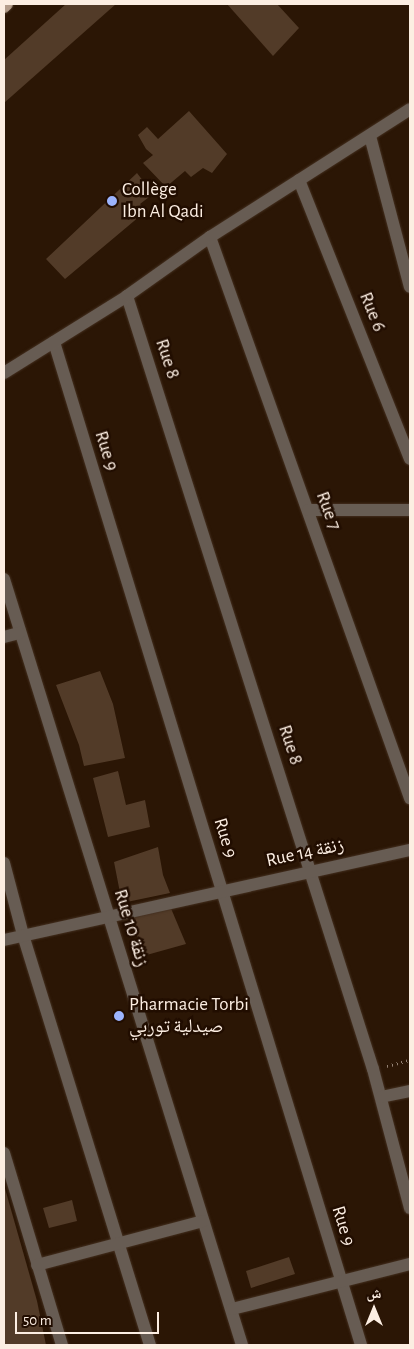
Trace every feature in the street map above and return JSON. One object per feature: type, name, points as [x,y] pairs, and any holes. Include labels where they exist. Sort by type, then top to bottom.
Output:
[{"type":"main road","points":[[4,7],[7,4]]},
{"type":"street","points":[[4,374],[127,296],[210,237],[410,109]]},
{"type":"street","points":[[370,136],[410,287]]},
{"type":"street","name":"Rue 6","points":[[299,180],[410,458]]},
{"type":"street","name":"Rue 7","points":[[210,237],[410,798]]},
{"type":"street","name":"Rue 8","points":[[127,296],[381,1097],[410,1208]]},
{"type":"street","name":"Rue 9","points":[[54,342],[361,1345]]},
{"type":"street","points":[[308,510],[410,510]]},
{"type":"street","name":"Rue 10 زنقة","points":[[4,579],[19,633],[242,1345]]},
{"type":"street","points":[[4,637],[19,633]]},
{"type":"street","name":"Rue 14 زنقة","points":[[4,940],[221,890],[410,850]]},
{"type":"street","points":[[4,863],[23,935],[117,1244],[150,1345]]},
{"type":"street","points":[[381,1097],[410,1091]]},
{"type":"street","points":[[4,1154],[62,1345]]},
{"type":"street","points":[[37,1265],[203,1221]]},
{"type":"street","points":[[232,1309],[340,1280],[410,1264]]},
{"type":"path","points":[[372,1069],[410,1060]]},
{"type":"building","points":[[66,4],[116,4],[4,103],[4,60]]},
{"type":"building","points":[[227,4],[277,4],[299,28],[273,56]]},
{"type":"building","points":[[189,111],[227,154],[212,173],[203,168],[191,177],[185,171],[166,187],[143,163],[153,155],[146,149],[138,135],[147,127],[158,139]]},
{"type":"building","points":[[137,173],[153,194],[140,204],[146,211],[65,279],[46,259]]},
{"type":"building","points":[[100,671],[113,704],[125,758],[84,766],[79,745],[56,685]]},
{"type":"building","points":[[118,771],[126,805],[145,800],[150,827],[108,837],[93,778]]},
{"type":"building","points":[[158,847],[163,875],[170,893],[122,903],[114,862]]},
{"type":"building","points":[[170,906],[186,944],[143,956],[131,915]]},
{"type":"building","points":[[4,1185],[37,1301],[46,1345],[4,1345]]},
{"type":"building","points":[[72,1200],[77,1221],[49,1228],[43,1208]]},
{"type":"building","points":[[289,1257],[295,1274],[251,1288],[246,1271]]},
{"type":"place","name":"Collège Ibn Al Qadi","points":[[112,201]]},
{"type":"place","name":"Pharmacie Torbi صيدلية توربي","points":[[119,1016]]}]
